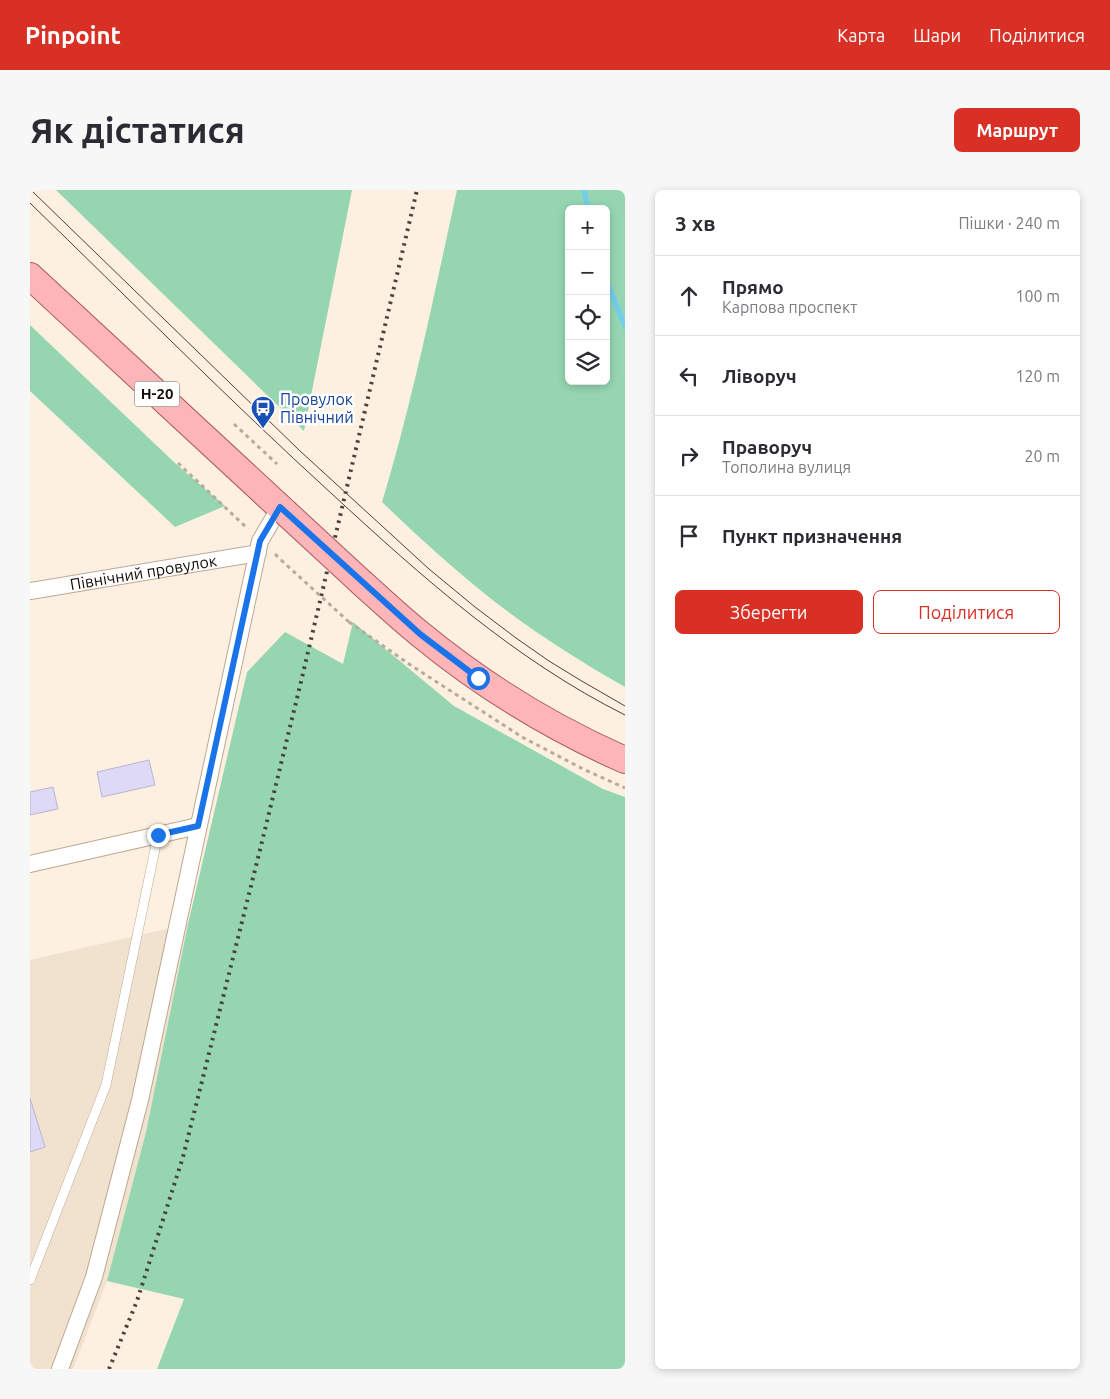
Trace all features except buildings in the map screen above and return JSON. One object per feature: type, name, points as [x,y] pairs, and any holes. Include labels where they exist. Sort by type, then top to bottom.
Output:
[{"type":"main road","name":"Н-20","points":[[30,276],[282,510],[420,634],[478,678],[538,716],[625,760]]},
{"type":"street","points":[[60,1369],[94,1277],[137,1109],[259,547],[282,510]]},
{"type":"street","name":"Північний провулок","points":[[30,592],[259,547]]},
{"type":"street","points":[[30,864],[198,826]]},
{"type":"lane","points":[[30,1280],[106,1085],[158,835]]},
{"type":"path","points":[[234,424],[276,464]]},
{"type":"path","points":[[178,463],[259,547]]},
{"type":"path","points":[[281,560],[349,622]]},
{"type":"shaded area","points":[[188,924],[146,1132],[107,1281],[73,1369],[30,1369],[30,960]]},
{"type":"green space","points":[[56,190],[352,190],[304,431]]},
{"type":"green space","points":[[457,190],[625,190],[625,687],[553,643],[502,607],[445,561],[382,502],[413,386]]},
{"type":"green space","points":[[30,325],[175,463],[225,506],[175,527],[30,391]]},
{"type":"green space","points":[[353,622],[454,706],[603,789],[625,797],[625,1369],[157,1369],[184,1299],[107,1281],[146,1132],[188,924],[247,672],[285,632],[343,664]]},
{"type":"waterway","points":[[584,190],[587,205]]},
{"type":"waterway","points":[[610,290],[625,326]]},
{"type":"tram line","points":[[31,190],[299,450],[429,569],[516,638],[549,661],[625,706]]},
{"type":"tram line","points":[[30,203],[255,423],[400,556],[508,643],[545,669],[625,715]]},
{"type":"railway","points":[[109,1369],[137,1301],[183,1157],[300,686],[417,190]]},
{"type":"place","name":"Провулок Північний","points":[[263,429]]},
{"type":"route","points":[[158,835],[198,826],[260,541],[280,507],[420,634],[478,678]]}]
